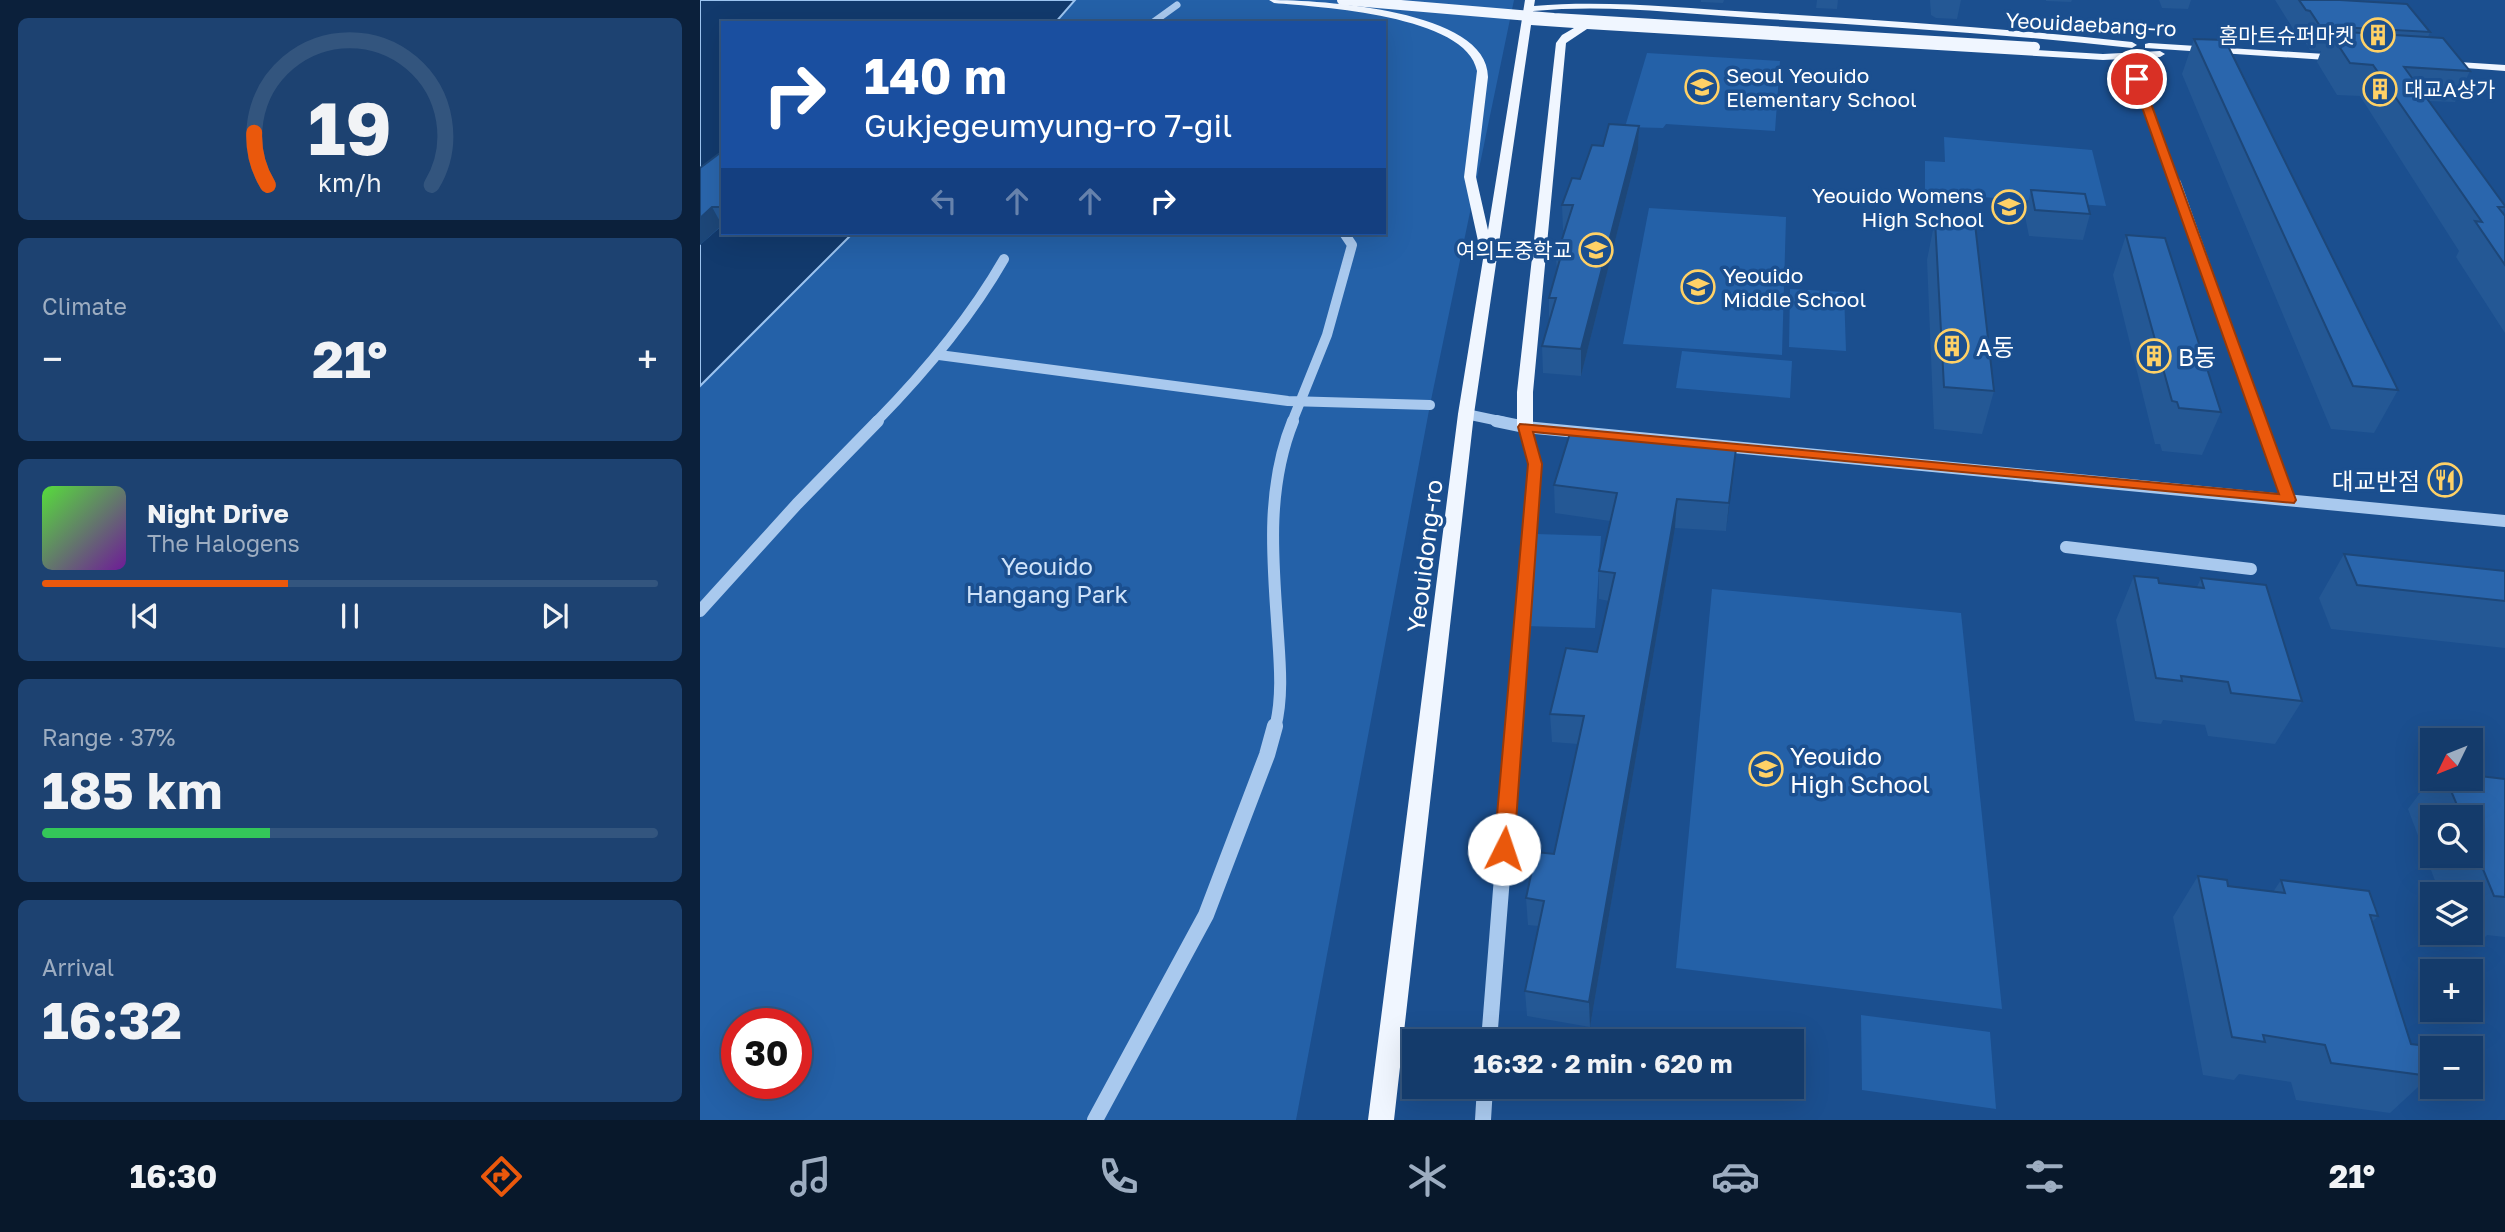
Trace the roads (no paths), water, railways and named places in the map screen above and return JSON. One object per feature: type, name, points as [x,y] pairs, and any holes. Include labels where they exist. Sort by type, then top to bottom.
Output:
[{"type":"main road","points":[[1274,0],[1364,10],[1426,24],[1457,38],[1471,50],[1481,63],[1482,84],[1470,177],[1488,258]]},
{"type":"main road","name":"Yeouidaebang-ro","points":[[1342,0],[1554,18],[2350,67]]},
{"type":"main road","name":"Yeouidaebang-ro","points":[[1424,0],[1644,17],[2023,40],[2130,51],[2360,59]]},
{"type":"main road","points":[[1551,0],[1578,5]]},
{"type":"main road","points":[[1529,4],[2009,31],[2160,54]]},
{"type":"main road","name":"Yeouidong-ro","points":[[1381,1120],[1466,414],[1529,4]]},
{"type":"main road","points":[[1526,22],[2103,57],[2130,51]]},
{"type":"main road","points":[[1525,427],[1525,392],[1561,43],[1565,37],[1586,26]]},
{"type":"main road","points":[[2505,68],[2428,68],[2505,78]]},
{"type":"street","points":[[1155,21],[1177,5]]},
{"type":"street","points":[[2130,51],[2289,500]]},
{"type":"street","points":[[1095,1120],[1206,915],[1267,754],[1277,720],[1280,665],[1273,559],[1275,487],[1281,457],[1300,401],[1327,335],[1352,245],[1346,235]]},
{"type":"street","points":[[700,611],[770,529],[886,415],[939,355],[962,328],[1004,259]]},
{"type":"street","points":[[939,355],[1300,401],[1430,405]]},
{"type":"street","points":[[1466,414],[1525,427],[2505,522]]},
{"type":"street","points":[[1490,1029],[1535,464],[1525,427]]},
{"type":"street","points":[[2066,547],[2251,569]]},
{"type":"street","points":[[1482,1120],[1484,1099]]},
{"type":"place","name":"홈마트슈퍼마켓","points":[[2378,35]]},
{"type":"place","name":"Seoul Yeouido Elementary School","points":[[1702,87]]},
{"type":"place","name":"대교A상가","points":[[2380,89]]},
{"type":"place","name":"Yeouido Womens High School","points":[[2009,207]]},
{"type":"place","name":"여의도중학교","points":[[1596,250]]},
{"type":"place","name":"Yeouido Middle School","points":[[1698,287]]},
{"type":"place","name":"A동","points":[[1952,346]]},
{"type":"place","name":"B동","points":[[2154,356]]},
{"type":"place","name":"대교반점","points":[[2445,480]]},
{"type":"place","name":"Yeouido High School","points":[[1766,769]]},
{"type":"park label","name":"Yeouido Hangang Park","points":[[1047,579]]}]
